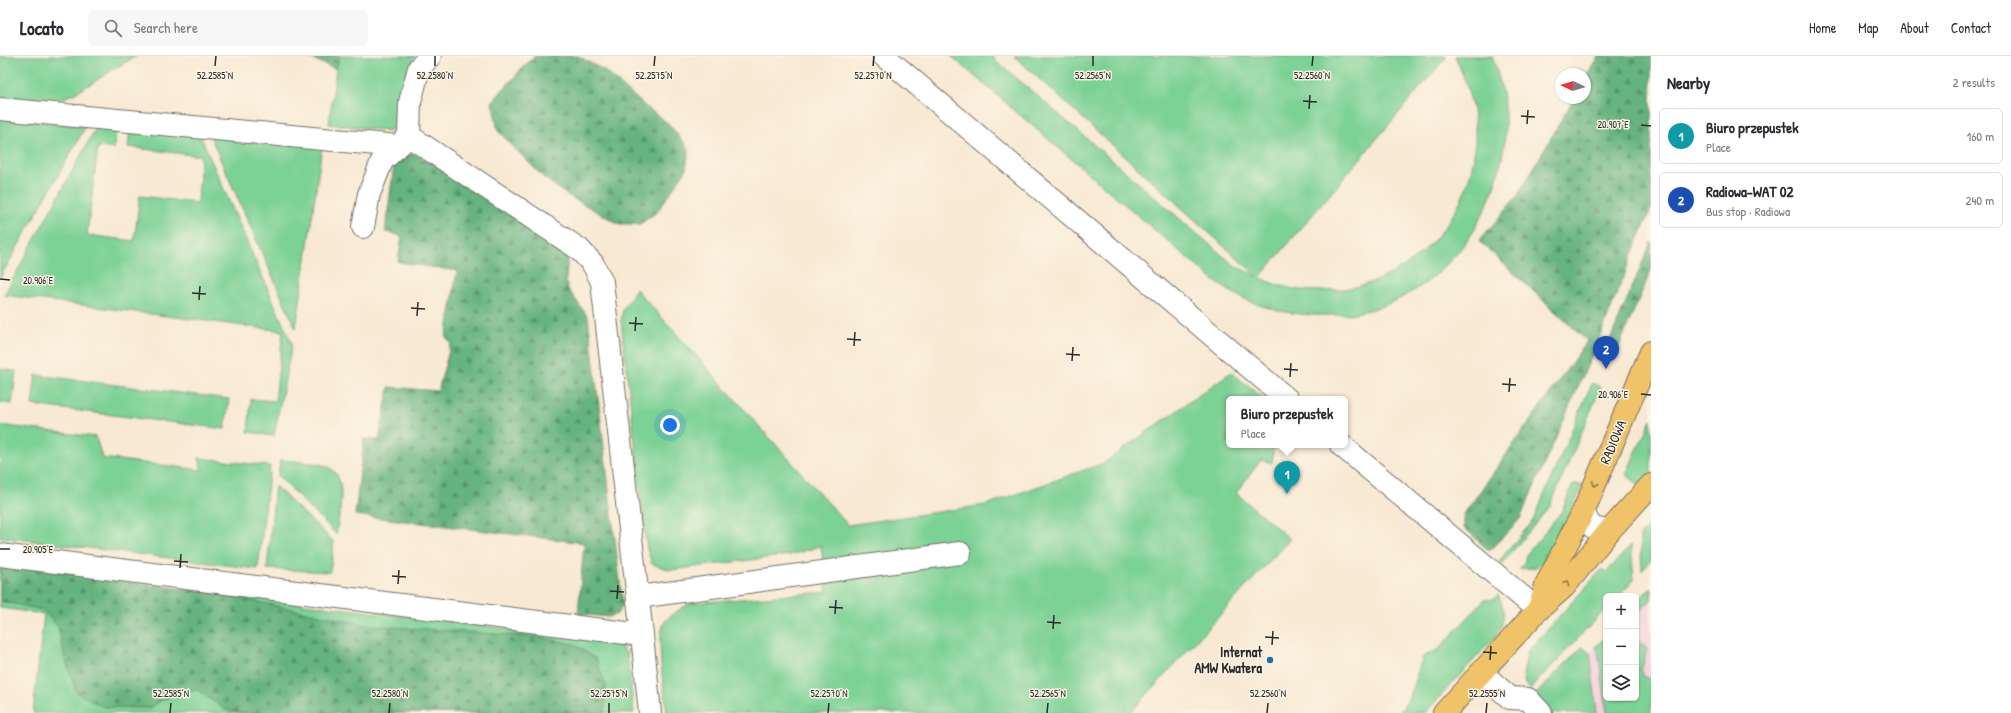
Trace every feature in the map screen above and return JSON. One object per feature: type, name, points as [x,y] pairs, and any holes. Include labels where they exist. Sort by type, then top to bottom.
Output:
[{"type":"main road","name":"RADIOWA","points":[[1538,610],[1547,583],[1584,510],[1651,352]]},
{"type":"main road","name":"RADIOWA","points":[[1444,713],[1538,610],[1564,588],[1610,530],[1651,485]]},
{"type":"street","points":[[363,227],[369,194],[382,161],[404,141],[410,102],[419,68],[430,56]]},
{"type":"street","points":[[884,56],[1283,396]]},
{"type":"street","points":[[0,109],[404,141],[579,249],[593,264],[602,282],[650,713]]},
{"type":"street","points":[[1345,448],[1538,610]]},
{"type":"street","points":[[1584,510],[1586,521],[1591,527],[1600,531],[1610,530]]},
{"type":"street","points":[[638,597],[960,553]]},
{"type":"street","points":[[0,555],[642,635]]},
{"type":"street","points":[[1482,673],[1509,706],[1528,699],[1541,713]]},
{"type":"shaded area","points":[[1651,587],[1651,713],[1564,713],[1547,698],[1603,639],[1603,701],[1639,701],[1639,600]]},
{"type":"green space","points":[[0,56],[137,56],[69,96],[57,101],[35,104],[0,100]]},
{"type":"green space","points":[[306,56],[415,56],[391,131],[329,124],[336,69]]},
{"type":"green space","points":[[306,56],[340,56],[336,69]]},
{"type":"green space","points":[[535,56],[578,56],[605,71],[646,107],[669,124],[689,149],[686,170],[657,212],[640,224],[619,224],[567,195],[543,177],[498,131],[492,102],[523,67]]},
{"type":"green space","points":[[951,56],[991,56],[1223,256],[1237,267],[1258,277],[1014,56],[1447,56],[1260,277],[1269,282],[1300,290],[1322,291],[1343,289],[1371,282],[1397,271],[1420,254],[1439,234],[1455,211],[1467,185],[1474,158],[1475,129],[1471,101],[1455,56],[1492,56],[1504,103],[1505,140],[1496,180],[1486,208],[1472,233],[1454,256],[1434,276],[1410,293],[1384,305],[1355,313],[1342,315],[1319,315],[1290,313],[1249,301],[1236,295],[1212,279]]},
{"type":"green space","points":[[1598,56],[1651,56],[1651,208],[1597,344],[1520,519],[1489,551],[1464,527],[1464,514],[1587,341],[1479,241],[1518,195],[1571,104],[1591,104],[1591,68]]},
{"type":"green space","points":[[0,118],[86,126],[0,278]]},
{"type":"green space","points":[[97,126],[116,128],[114,149],[98,147],[87,235],[134,241],[140,196],[198,203],[201,156],[128,147],[130,129],[200,135],[292,344],[274,436],[248,432],[251,399],[275,401],[283,331],[4,295]]},
{"type":"green space","points":[[210,136],[322,147],[296,329]]},
{"type":"green space","points":[[414,154],[433,163],[568,252],[566,280],[568,289],[588,317],[591,339],[623,606],[617,614],[609,617],[578,614],[584,543],[355,515],[364,439],[379,440],[389,387],[438,391],[451,343],[446,337],[457,271],[398,262],[402,236],[385,232],[394,165],[403,155]]},
{"type":"green space","points":[[1651,242],[1651,270],[1618,349],[1608,345]]},
{"type":"green space","points":[[636,289],[848,525],[986,505],[1104,463],[1231,372],[1260,396],[1226,396],[1226,448],[1274,448],[1272,463],[1261,460],[1236,493],[1290,539],[1130,713],[667,713],[661,667],[660,643],[664,623],[673,614],[691,603],[827,592],[821,546],[790,555],[671,570],[652,564],[647,549],[621,321],[623,309]]},
{"type":"green space","points":[[0,369],[16,371],[12,404],[0,402]]},
{"type":"green space","points":[[36,375],[229,399],[225,429],[32,405]]},
{"type":"green space","points":[[1592,383],[1601,387],[1550,506],[1502,564],[1499,561],[1532,522],[1536,514]]},
{"type":"green space","points":[[1651,420],[1651,473],[1639,486],[1626,474]]},
{"type":"green space","points":[[0,425],[96,437],[102,458],[202,470],[199,458],[270,466],[258,569],[0,537]]},
{"type":"green space","points":[[280,460],[307,462],[323,465],[332,469],[340,484],[341,495],[341,505],[336,534],[278,476]]},
{"type":"green space","points":[[1576,484],[1583,486],[1547,560],[1534,568],[1519,569],[1524,564],[1526,555],[1562,511],[1572,486]]},
{"type":"green space","points":[[275,486],[334,542],[330,572],[267,569]]},
{"type":"green space","points":[[1651,524],[1651,561],[1642,571],[1640,535]]},
{"type":"green space","points":[[1631,545],[1634,580],[1622,593],[1603,593],[1603,612],[1530,689],[1525,683],[1523,676],[1527,652],[1602,569],[1606,573]]},
{"type":"green space","points":[[0,561],[120,581],[221,594],[367,625],[539,637],[574,644],[596,659],[606,686],[604,713],[238,713],[224,709],[198,690],[172,695],[148,708],[104,707],[77,693],[65,658],[58,627],[43,610],[0,601]]},
{"type":"green space","points":[[0,567],[616,642],[627,654],[634,713],[33,713],[44,614],[0,608]]},
{"type":"green space","points":[[1651,587],[1651,600],[1639,611],[1639,600]]},
{"type":"green space","points":[[1498,595],[1504,610],[1502,625],[1496,636],[1425,713],[1399,713],[1407,702],[1423,657],[1439,649],[1484,600],[1495,599]]},
{"type":"green space","points":[[1603,639],[1603,685],[1598,650],[1595,647]]},
{"type":"green space","points":[[1639,641],[1647,649],[1641,671],[1644,677],[1651,679],[1651,713],[1607,713],[1605,701],[1639,701]]},
{"type":"green space","points":[[1582,647],[1590,653],[1597,713],[1552,713],[1534,696]]},
{"type":"place","name":"Radiowa-WAT 02","points":[[1606,369]]},
{"type":"place","name":"Biuro przepustek","points":[[1287,494]]},
{"type":"place","name":"Internat AMW Kwatera","points":[[1270,660]]}]
